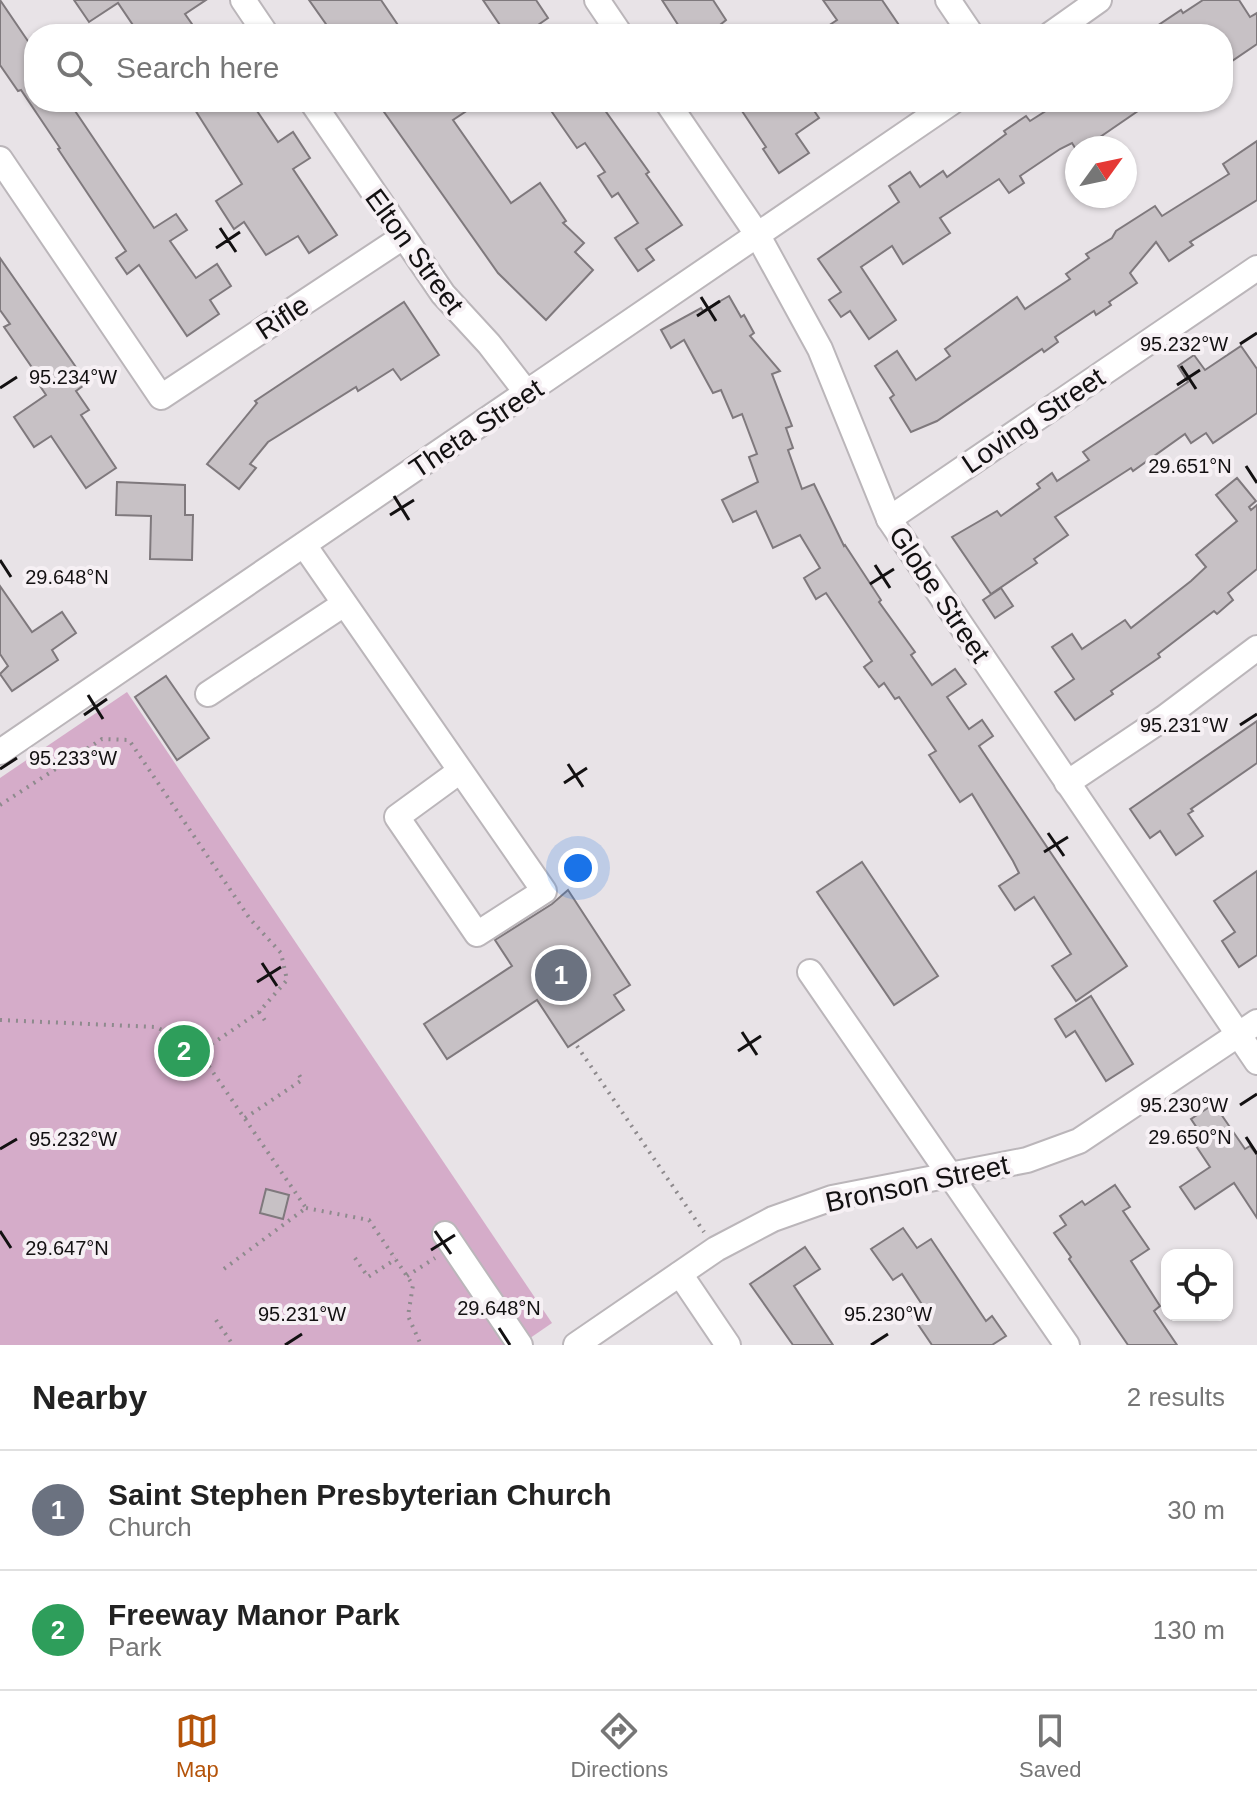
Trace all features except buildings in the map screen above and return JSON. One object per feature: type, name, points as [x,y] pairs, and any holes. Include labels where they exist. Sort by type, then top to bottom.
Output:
[{"type":"street","points":[[243,0],[259,24]]},
{"type":"street","points":[[597,0],[613,24]]},
{"type":"street","points":[[948,0],[964,24]]},
{"type":"street","points":[[1065,24],[1099,0]]},
{"type":"street","name":"Elton Street","points":[[319,112],[443,294],[489,344],[527,393]]},
{"type":"street","name":"Globe Street","points":[[674,112],[757,234],[820,349],[889,519],[1067,783],[1248,1028],[1257,1062]]},
{"type":"street","name":"Theta Street","points":[[0,752],[937,112]]},
{"type":"street","name":"Rifle","points":[[0,159],[161,397],[403,237]]},
{"type":"street","name":"Loving Street","points":[[889,519],[1257,268]]},
{"type":"street","points":[[304,545],[544,891],[477,934],[397,817],[460,771]]},
{"type":"street","points":[[208,694],[344,604]]},
{"type":"street","points":[[1067,783],[1164,718],[1257,648]]},
{"type":"street","points":[[810,972],[1067,1345]]},
{"type":"street","name":"Bronson Street","points":[[576,1345],[716,1249],[773,1219],[832,1198],[1027,1160],[1079,1141],[1248,1028]]},
{"type":"street","points":[[449,1240],[520,1345]]},
{"type":"street","points":[[680,1274],[728,1345]]},
{"type":"path","points":[[0,805],[102,739],[129,740],[250,919],[281,953],[287,980],[259,1012],[200,1052]]},
{"type":"path","points":[[259,1012],[266,1022]]},
{"type":"path","points":[[0,1020],[156,1027],[195,1046],[306,1208],[369,1220],[413,1285],[408,1316],[421,1345]]},
{"type":"path","points":[[577,1046],[716,1249]]},
{"type":"path","points":[[245,1118],[302,1080],[298,1073]]},
{"type":"path","points":[[221,1271],[306,1208]]},
{"type":"path","points":[[407,1276],[449,1240]]},
{"type":"path","points":[[355,1258],[368,1277],[396,1259]]},
{"type":"path","points":[[216,1320],[233,1345]]},
{"type":"shaded area","points":[[127,692],[552,1323],[520,1345],[0,1345],[0,778]]},
{"type":"place","name":"Saint Stephen Presbyterian Church","points":[[561,975]]},
{"type":"place","name":"Freeway Manor Park","points":[[184,1051]]}]
